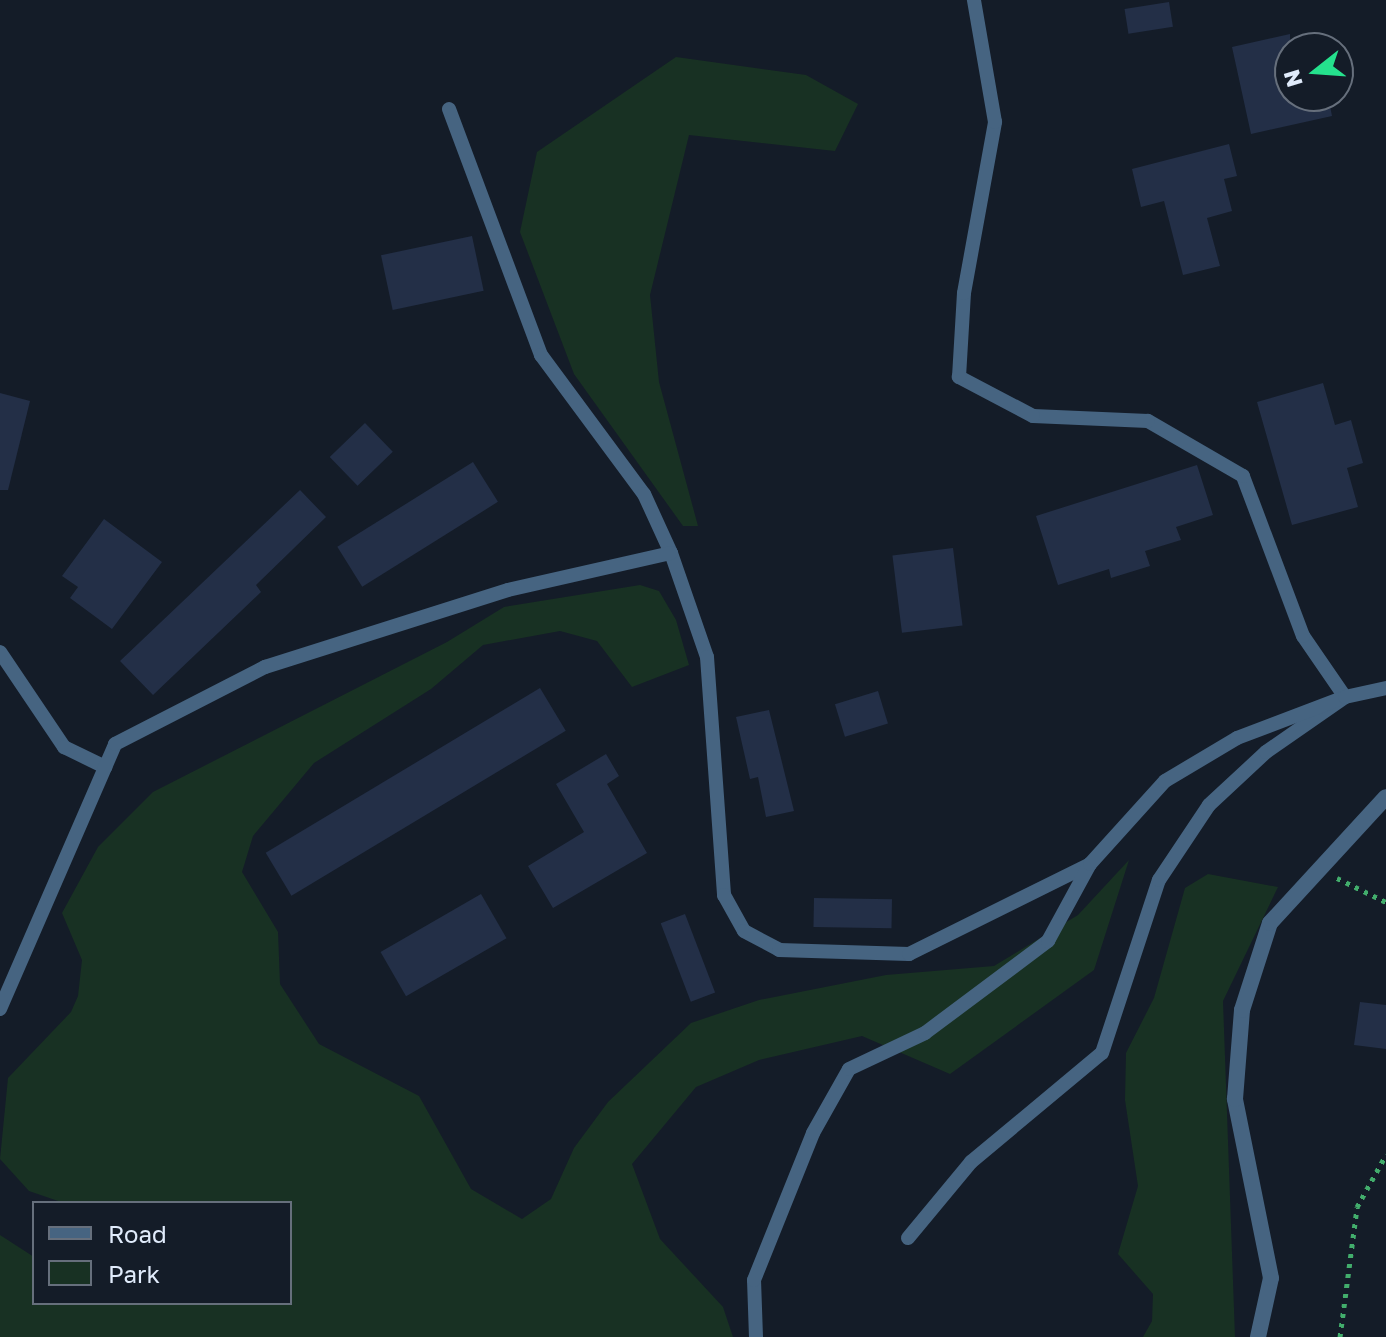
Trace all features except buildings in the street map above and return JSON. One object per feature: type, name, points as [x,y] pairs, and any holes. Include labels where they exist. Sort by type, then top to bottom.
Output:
[{"type":"street","points":[[1258,1337],[1271,1278],[1235,1099],[1242,1010],[1270,923],[1386,797]]},
{"type":"lane","points":[[974,0],[995,122],[964,293],[959,377],[1033,416],[1148,421],[1243,476],[1303,636],[1345,697]]},
{"type":"lane","points":[[449,109],[541,355],[644,494],[671,553],[707,657],[724,895],[744,931],[779,950],[909,954],[1090,864]]},
{"type":"lane","points":[[0,1009],[115,744],[265,667],[508,590],[671,553]]},
{"type":"lane","points":[[0,652],[64,747],[105,767]]},
{"type":"lane","points":[[756,1337],[754,1280],[813,1133],[849,1069],[925,1033],[1048,941],[1090,864],[1165,781],[1237,738],[1345,697],[1386,688]]},
{"type":"lane","points":[[908,1238],[971,1162],[1102,1053],[1159,880],[1209,805],[1266,752],[1345,697]]},
{"type":"path","points":[[1318,868],[1386,902]]},
{"type":"path","points":[[1340,1337],[1357,1207],[1386,1155]]},
{"type":"green space","points":[[676,57],[806,75],[858,104],[835,151],[689,135],[650,295],[659,382],[698,526],[683,526],[574,374],[520,232],[537,152]]},
{"type":"green space","points":[[640,585],[659,591],[676,620],[689,665],[632,687],[597,641],[560,631],[483,645],[431,689],[314,763],[253,836],[242,872],[278,932],[280,984],[319,1044],[419,1096],[471,1189],[522,1219],[551,1199],[574,1148],[608,1102],[691,1023],[759,1000],[886,975],[994,966],[1078,915],[1129,860],[1094,970],[950,1074],[862,1036],[759,1060],[696,1087],[632,1164],[660,1239],[723,1307],[733,1337],[0,1337],[0,1235],[32,1256],[32,1305],[292,1305],[292,1201],[58,1201],[29,1191],[0,1159],[8,1078],[71,1012],[78,996],[82,960],[62,913],[98,847],[153,792],[447,642],[504,607]]},
{"type":"green space","points":[[1208,874],[1278,887],[1223,1001],[1235,1337],[1143,1337],[1152,1321],[1153,1294],[1118,1254],[1138,1186],[1125,1100],[1126,1053],[1154,998],[1185,888]]}]
